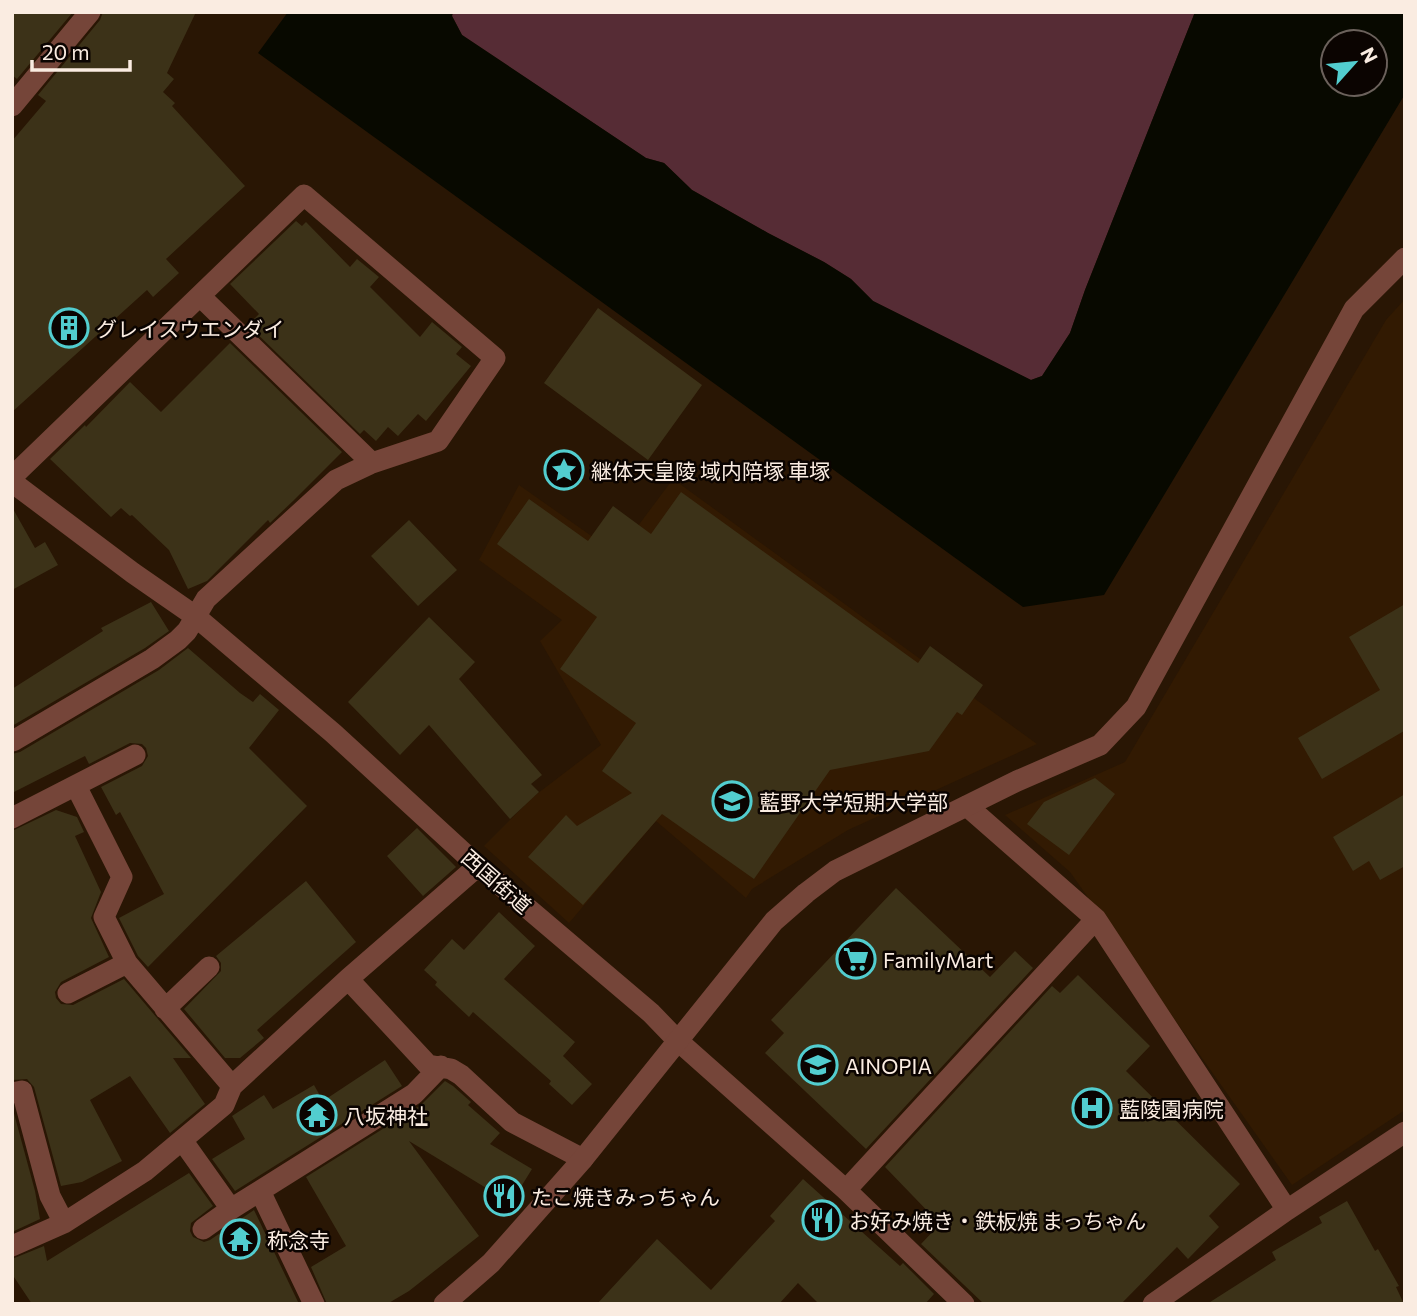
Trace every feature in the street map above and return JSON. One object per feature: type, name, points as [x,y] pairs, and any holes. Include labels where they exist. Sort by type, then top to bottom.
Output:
[{"type":"street","points":[[12,106],[90,12]]},
{"type":"street","points":[[12,480],[304,195],[495,358],[438,441],[372,463],[336,480],[206,600],[187,631],[159,654],[13,741]]},
{"type":"street","points":[[444,1304],[491,1263],[583,1159],[774,921],[806,893],[835,872],[967,806],[1100,745],[1136,706],[1354,309],[1405,258]]},
{"type":"street","points":[[201,297],[372,463]]},
{"type":"street","name":"西国街道","points":[[12,480],[133,573],[195,616],[333,733],[478,866],[651,1013],[677,1040],[846,1190],[964,1304]]},
{"type":"street","points":[[12,818],[135,755]]},
{"type":"street","points":[[76,786],[122,877],[104,917],[127,963],[232,1086]]},
{"type":"street","points":[[967,806],[1096,919],[1287,1210]]},
{"type":"street","points":[[12,1247],[64,1223],[145,1171],[225,1105],[232,1086],[348,979],[478,866]]},
{"type":"street","points":[[846,1190],[1096,919]]},
{"type":"street","points":[[68,993],[127,963]]},
{"type":"street","points":[[165,1009],[209,967]]},
{"type":"street","points":[[348,979],[428,1065],[441,1066],[461,1075],[512,1122],[583,1159]]},
{"type":"street","points":[[203,1229],[414,1094],[441,1066]]},
{"type":"street","points":[[12,1093],[22,1091],[50,1196],[64,1223]]},
{"type":"street","points":[[1153,1304],[1405,1132]]},
{"type":"street","points":[[182,1140],[231,1209]]},
{"type":"street","points":[[260,1191],[314,1304]]},
{"type":"shaded area","points":[[288,12],[453,12],[452,16],[462,35],[646,158],[664,163],[692,190],[824,262],[851,279],[873,301],[1031,380],[1042,376],[1070,333],[1195,12],[1405,12],[1405,94],[1104,595],[1023,607],[258,53]]},
{"type":"shaded area","points":[[453,12],[1195,12],[1070,333],[1042,376],[1031,380],[873,301],[851,279],[824,262],[692,190],[664,163],[646,158],[462,35],[452,16]]},
{"type":"shaded area","points":[[1405,299],[1405,1110],[1292,1185],[1070,872],[1005,815],[1125,762],[1386,320]]},
{"type":"shaded area","points":[[673,479],[1037,744],[848,830],[752,889],[746,898],[656,821],[569,923],[484,846],[533,797],[601,745],[540,641],[562,620],[479,560],[519,485],[617,554]]},
{"type":"building","points":[[12,12],[73,12],[17,79],[12,75]]},
{"type":"building","points":[[103,12],[196,12],[167,73],[174,79],[163,92],[175,103],[172,106],[245,186],[166,259],[179,273],[153,297],[147,290],[12,412],[12,141],[46,101],[38,95],[100,20]]},
{"type":"building","points":[[296,221],[302,226],[306,222],[350,267],[357,259],[379,277],[370,287],[420,337],[432,322],[462,347],[456,354],[471,366],[426,421],[418,414],[398,436],[388,427],[376,441],[364,430],[360,434],[248,325],[259,314],[230,284]]},
{"type":"building","points":[[598,308],[702,385],[648,460],[544,383]]},
{"type":"building","points":[[230,343],[342,452],[207,581],[188,589],[169,550],[132,515],[121,508],[111,517],[50,459],[130,382],[161,412]]},
{"type":"building","points":[[681,492],[918,663],[930,646],[983,685],[962,715],[957,712],[929,751],[830,770],[754,879],[662,814],[583,905],[528,857],[566,815],[577,826],[632,793],[602,771],[636,723],[560,669],[597,617],[497,544],[529,499],[588,541],[613,506],[651,534]]},
{"type":"building","points":[[12,507],[35,548],[45,542],[58,565],[12,590]]},
{"type":"building","points":[[409,520],[457,570],[418,606],[371,556]]},
{"type":"building","points":[[151,602],[169,631],[145,648],[12,726],[12,689],[103,631],[101,628]]},
{"type":"building","points":[[1405,604],[1405,733],[1404,731],[1322,779],[1298,738],[1380,690],[1349,637]]},
{"type":"building","points":[[429,617],[475,662],[459,679],[542,775],[531,784],[539,792],[510,819],[429,725],[400,755],[348,702]]},
{"type":"building","points":[[188,648],[253,702],[260,694],[279,710],[249,748],[307,806],[148,967],[138,956],[119,918],[164,894],[120,812],[116,815],[101,787],[142,766],[148,756],[146,748],[142,744],[130,743],[89,764],[85,756],[12,793],[12,754],[20,752],[159,670]]},
{"type":"building","points":[[1095,778],[1115,794],[1069,855],[1027,824],[1044,802]]},
{"type":"building","points":[[1405,794],[1405,866],[1380,880],[1369,861],[1353,871],[1333,837]]},
{"type":"building","points":[[56,810],[77,817],[84,832],[75,836],[101,892],[91,918],[109,957],[61,982],[55,992],[56,998],[61,1004],[73,1005],[124,979],[191,1058],[173,1058],[205,1104],[170,1133],[130,1076],[90,1100],[122,1161],[82,1182],[61,1186],[34,1087],[27,1079],[12,1080],[12,831]]},
{"type":"building","points":[[417,828],[456,867],[423,896],[387,856]]},
{"type":"building","points":[[306,881],[356,942],[257,1030],[264,1038],[240,1058],[225,1058],[184,1009],[221,971],[221,963],[216,956]]},
{"type":"building","points":[[896,888],[990,977],[1015,951],[1033,968],[866,1149],[765,1053],[784,1033],[771,1020]]},
{"type":"building","points":[[499,912],[535,946],[504,979],[575,1042],[563,1056],[592,1084],[572,1105],[549,1084],[551,1081],[473,1012],[469,1017],[435,985],[437,982],[424,970],[452,939],[464,950]]},
{"type":"building","points":[[1078,975],[1150,1046],[1126,1071],[1240,1184],[1209,1216],[1219,1227],[1188,1259],[1177,1247],[1121,1304],[984,1304],[921,1244],[940,1224],[885,1167],[1052,986],[1060,993]]},
{"type":"building","points":[[385,1060],[402,1086],[235,1191],[212,1159],[245,1139],[232,1116],[264,1095],[273,1109],[314,1085],[323,1101]]},
{"type":"building","points":[[445,1081],[471,1102],[468,1105],[500,1133],[490,1144],[532,1169],[511,1203],[409,1141],[479,1236],[409,1291],[387,1304],[327,1304],[311,1267],[346,1246],[306,1177],[421,1105]]},
{"type":"building","points":[[12,1106],[40,1219],[12,1232]]},
{"type":"building","points":[[189,1173],[213,1206],[191,1223],[190,1231],[193,1237],[204,1242],[210,1240],[254,1210],[299,1304],[32,1304],[12,1274],[12,1259],[44,1246],[47,1261]]},
{"type":"building","points":[[803,1179],[900,1266],[903,1263],[934,1294],[925,1304],[819,1304],[798,1283],[779,1304],[597,1304],[657,1239],[711,1290],[775,1221],[770,1216]]},
{"type":"building","points":[[1347,1201],[1375,1251],[1378,1249],[1399,1286],[1396,1287],[1404,1304],[1207,1304],[1276,1260],[1272,1252],[1322,1223],[1319,1217]]},
{"type":"place","name":"グレイスウエンダイ","points":[[69,328]]},
{"type":"place","name":"継体天皇陵 域内陪塚 車塚","points":[[564,470]]},
{"type":"place","name":"藍野大学短期大学部","points":[[732,801]]},
{"type":"place","name":"FamilyMart","points":[[856,959]]},
{"type":"place","name":"AINOPIA","points":[[818,1065]]},
{"type":"place","name":"藍陵園病院","points":[[1092,1108]]},
{"type":"place","name":"八坂神社","points":[[317,1115]]},
{"type":"place","name":"たこ焼きみっちゃん","points":[[504,1196]]},
{"type":"place","name":"お好み焼き・鉄板焼 まっちゃん","points":[[822,1220]]},
{"type":"place","name":"称念寺","points":[[240,1239]]}]
